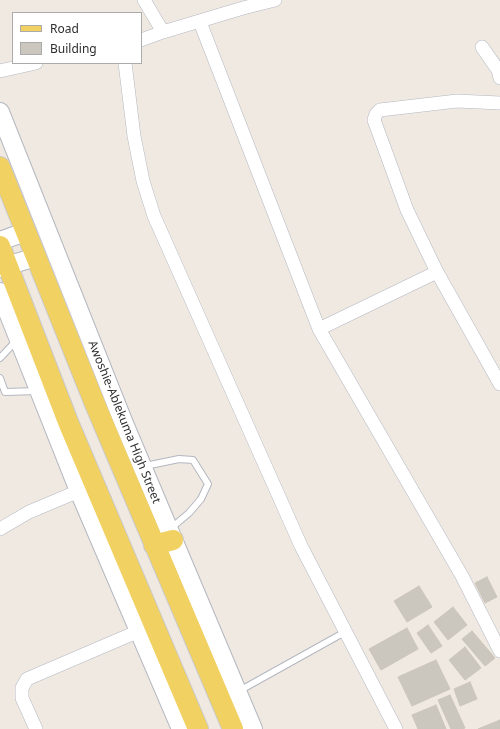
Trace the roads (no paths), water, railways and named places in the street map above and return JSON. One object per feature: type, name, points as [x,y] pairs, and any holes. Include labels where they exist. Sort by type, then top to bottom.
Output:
[{"type":"main road","name":"Awoshie-Ablekuma High Street","points":[[0,167],[95,404],[233,729]]},
{"type":"main road","points":[[0,246],[4,267],[68,422],[176,696],[198,729]]},
{"type":"main road","points":[[154,545],[171,535]]},
{"type":"street","points":[[144,0],[163,32]]},
{"type":"street","points":[[142,40],[243,8],[275,0]]},
{"type":"street","points":[[200,22],[319,329],[462,576],[500,651]]},
{"type":"street","points":[[482,47],[498,70],[500,78]]},
{"type":"street","points":[[0,71],[32,64]]},
{"type":"street","points":[[125,64],[134,136],[143,181],[154,216],[301,546],[396,729]]},
{"type":"street","points":[[500,103],[457,101],[380,110],[376,114],[374,120],[407,210],[437,272],[500,384]]},
{"type":"street","name":"Awoshie-Ablekuma High Street","points":[[0,112],[142,466],[253,729]]},
{"type":"street","points":[[0,241],[26,232]]},
{"type":"street","points":[[4,267],[36,257]]},
{"type":"street","points":[[319,329],[437,272]]},
{"type":"street","points":[[0,292],[3,306],[18,338],[79,491],[140,631],[176,696],[181,729]]},
{"type":"street","points":[[0,530],[29,512],[79,491]]},
{"type":"street","points":[[36,729],[22,698],[22,688],[27,679],[140,631]]},
{"type":"lane","points":[[0,358],[18,338]]},
{"type":"lane","points":[[0,378],[5,392],[39,391]]},
{"type":"lane","points":[[142,466],[179,459],[193,460],[208,484],[201,499],[171,535]]},
{"type":"lane","points":[[238,692],[345,632]]}]
